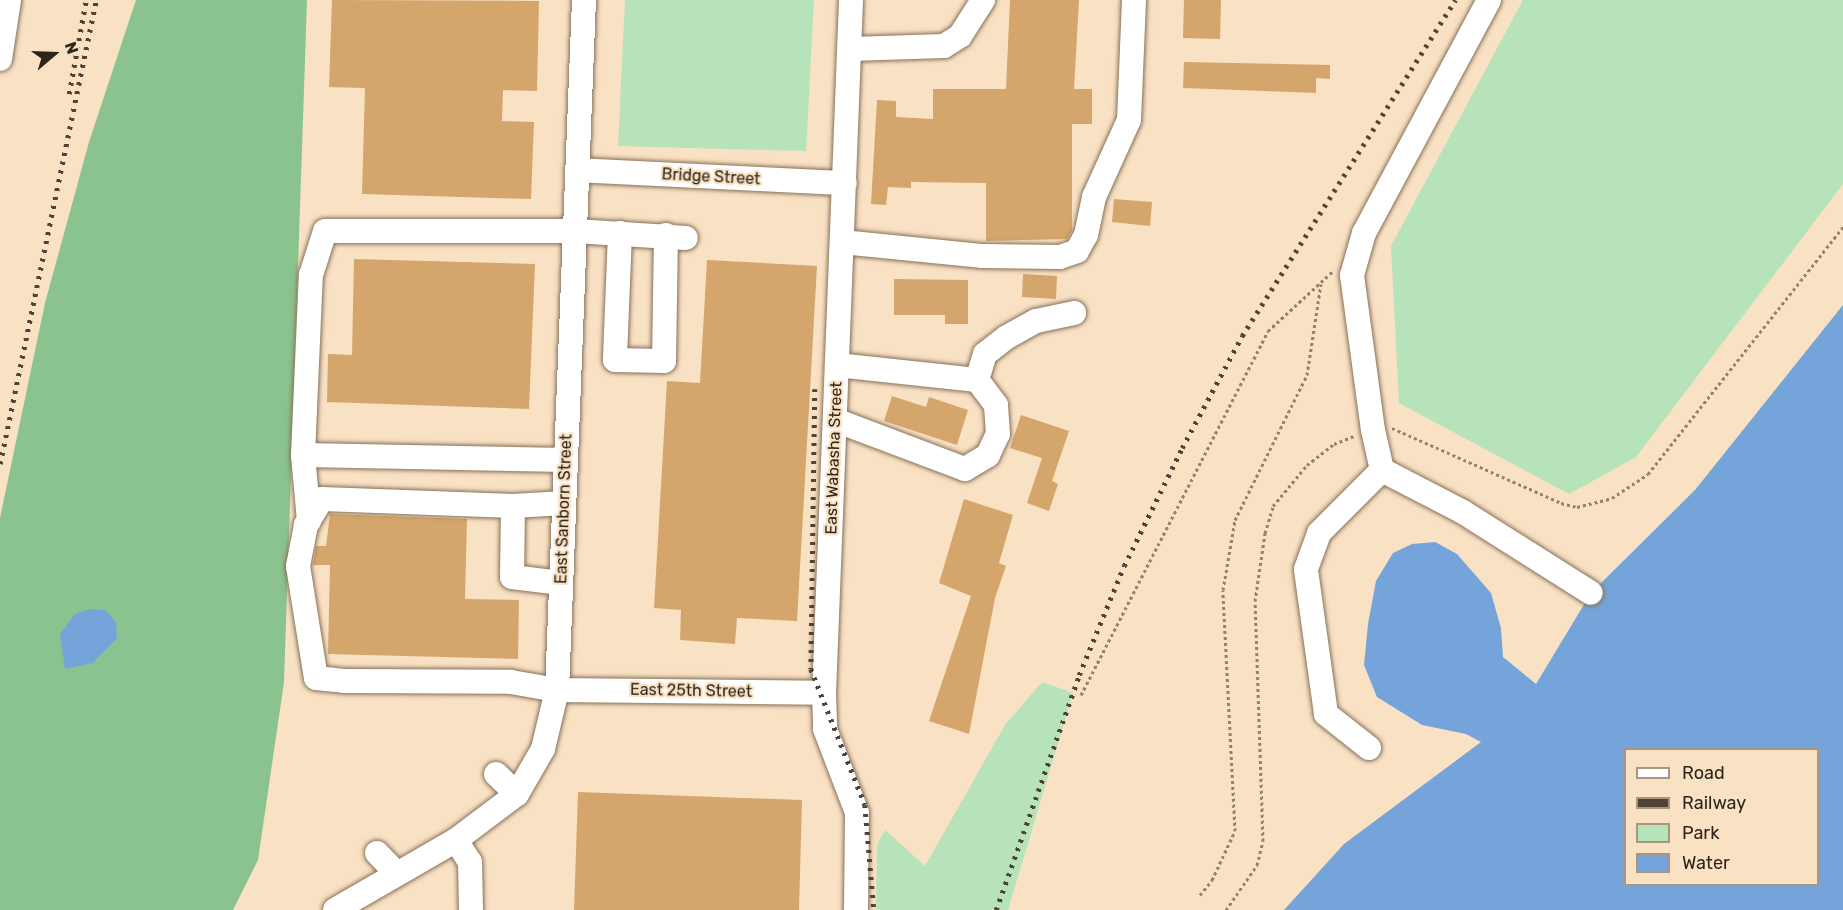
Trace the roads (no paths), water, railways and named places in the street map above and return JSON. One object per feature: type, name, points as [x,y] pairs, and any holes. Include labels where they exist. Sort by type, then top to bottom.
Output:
[{"type":"street","points":[[0,58],[9,0]]},
{"type":"street","name":"East Sanborn Street","points":[[335,910],[456,840],[517,794],[543,749],[557,690],[584,0]]},
{"type":"street","name":"East Wabasha Street","points":[[851,0],[824,693],[825,729],[857,813],[856,910]]},
{"type":"street","points":[[850,49],[944,46],[960,36],[983,0]]},
{"type":"street","points":[[842,242],[983,256],[1060,257],[1077,251],[1086,235],[1094,197],[1129,120],[1134,0]]},
{"type":"street","points":[[1382,470],[1352,275],[1364,233],[1489,0]]},
{"type":"street","name":"Bridge Street","points":[[577,170],[844,183]]},
{"type":"street","points":[[309,521],[303,455],[311,275],[324,231],[575,231],[620,233],[676,237],[664,361],[615,360],[620,233]]},
{"type":"street","points":[[977,380],[985,354],[1007,337],[1036,321],[1074,313]]},
{"type":"street","points":[[835,420],[965,469],[988,455],[998,434],[996,405],[977,380],[837,365]]},
{"type":"street","points":[[303,455],[566,460]]},
{"type":"street","points":[[1382,470],[1462,512],[1592,593]]},
{"type":"street","points":[[1369,748],[1326,714],[1306,569],[1319,533],[1382,470]]},
{"type":"street","points":[[309,521],[322,499],[513,506],[564,503]]},
{"type":"street","points":[[513,506],[512,578],[561,583]]},
{"type":"street","name":"East 25th Street","points":[[309,521],[298,566],[316,678],[344,681],[511,682],[557,690],[824,693]]},
{"type":"street","points":[[496,774],[517,794]]},
{"type":"street","points":[[456,840],[470,862],[471,910]]},
{"type":"street","points":[[377,853],[396,873]]},
{"type":"water","points":[[1843,305],[1843,910],[1284,910],[1344,844],[1481,742],[1466,734],[1422,725],[1377,697],[1364,665],[1368,624],[1376,581],[1393,553],[1412,544],[1435,542],[1457,554],[1491,593],[1501,628],[1503,657],[1536,684],[1591,593],[1695,490]]},
{"type":"water","points":[[91,609],[105,610],[116,622],[117,638],[93,663],[65,669],[60,634],[75,614]]},
{"type":"railway","points":[[69,94],[86,0]]},
{"type":"railway","points":[[0,464],[96,0]]},
{"type":"railway","points":[[996,910],[1079,675],[1124,566],[1182,448],[1242,336],[1455,0]]},
{"type":"railway","points":[[815,389],[811,669],[865,805],[874,910]]}]
